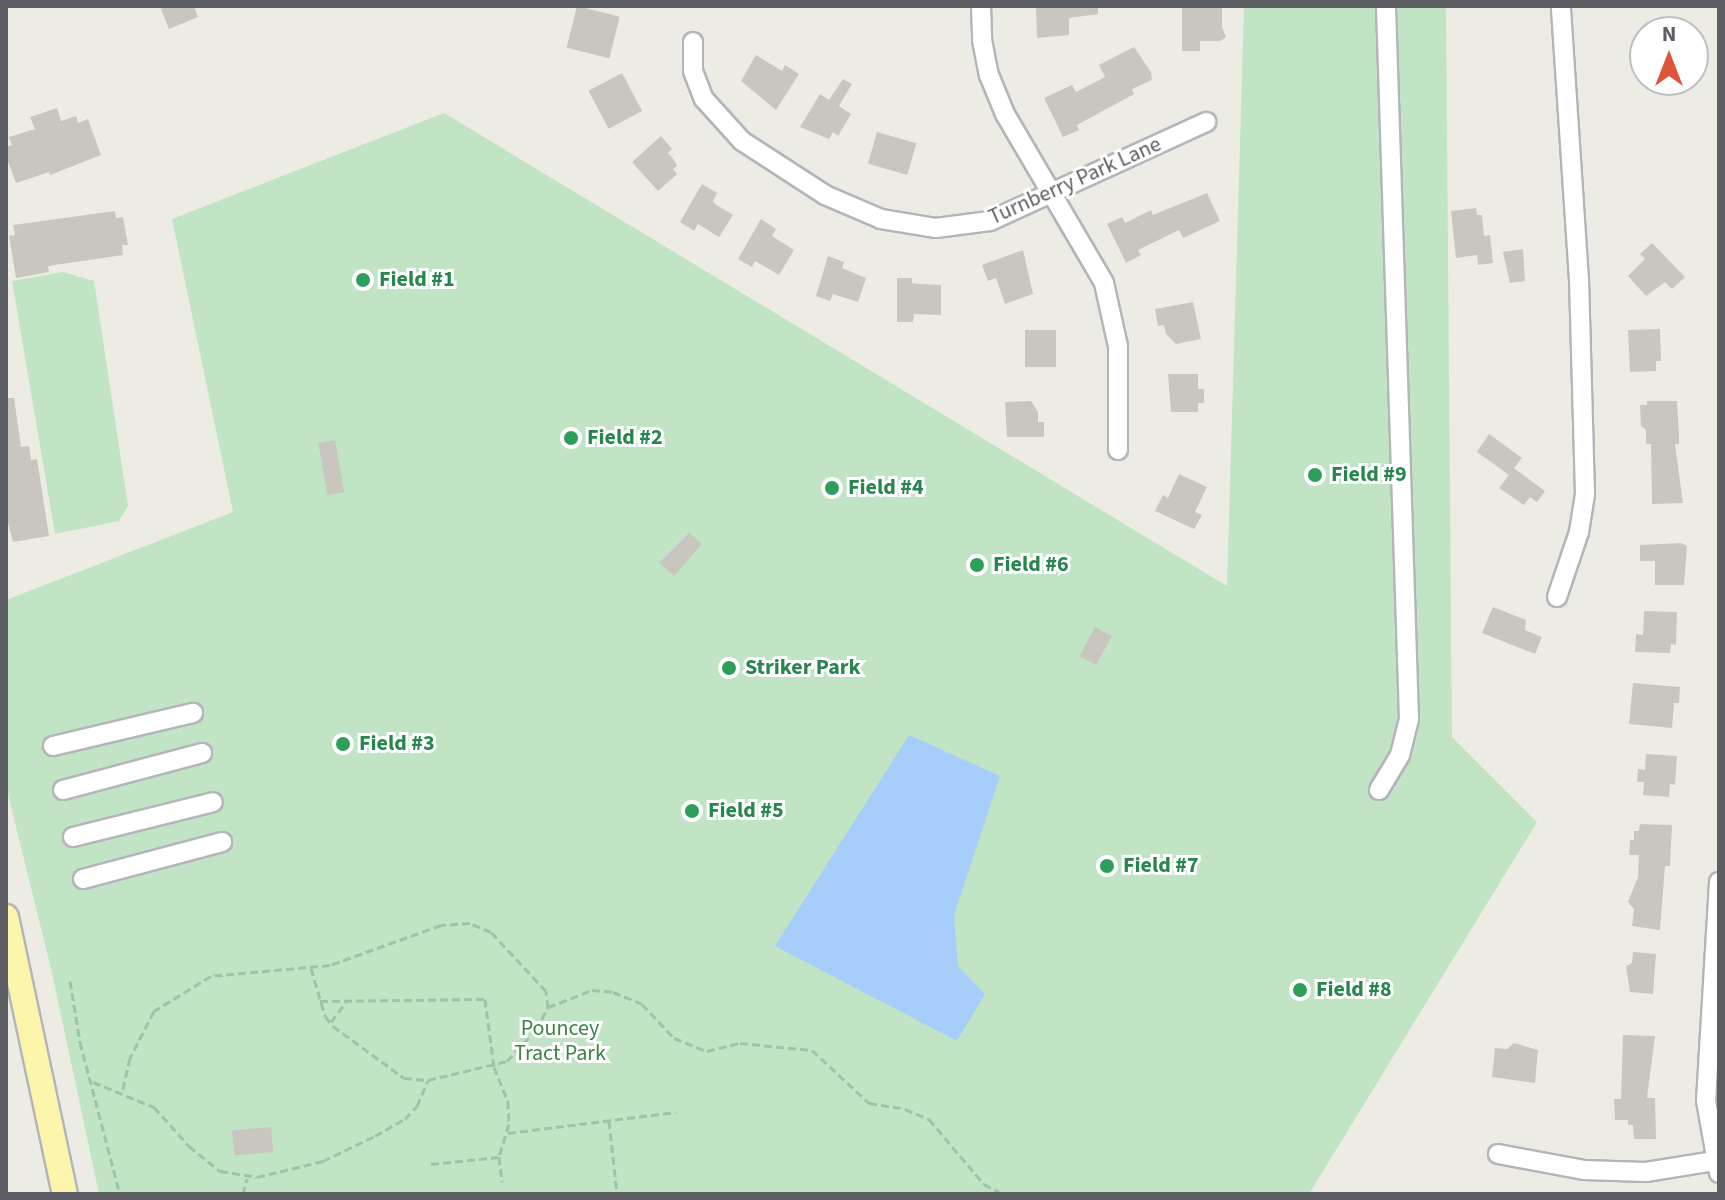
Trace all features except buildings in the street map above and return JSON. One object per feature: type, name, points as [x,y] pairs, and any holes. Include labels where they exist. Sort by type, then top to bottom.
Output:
[{"type":"main road","points":[[6,917],[65,1194]]},
{"type":"street","points":[[981,6],[982,40],[989,75],[1005,114],[1104,283],[1118,346],[1118,450]]},
{"type":"street","points":[[1379,790],[1400,755],[1409,719],[1386,6]]},
{"type":"street","points":[[1557,597],[1579,532],[1585,494],[1579,280],[1561,6]]},
{"type":"street","name":"Turnberry Park Lane","points":[[693,42],[693,71],[704,99],[742,141],[825,195],[881,219],[936,228],[990,221],[1206,122]]},
{"type":"street","points":[[53,746],[193,713]]},
{"type":"street","points":[[63,790],[202,753]]},
{"type":"street","points":[[73,837],[213,802]]},
{"type":"street","points":[[83,879],[222,842]]},
{"type":"street","points":[[1498,1154],[1597,1170],[1646,1172],[1717,1167],[1706,1101],[1719,882]]},
{"type":"path","points":[[122,1093],[130,1058],[154,1011],[182,991],[211,976],[330,965],[441,925],[470,923],[491,932],[546,991],[548,1007],[536,1030],[507,1061],[494,1067],[428,1080],[404,1078],[331,1022],[320,1001],[311,968]]},
{"type":"path","points":[[70,981],[80,1042],[120,1194]]},
{"type":"path","points":[[548,1007],[592,990],[613,992],[642,1004],[674,1038],[707,1051],[740,1043],[812,1050],[869,1103],[905,1109],[929,1119],[984,1184],[1003,1194]]},
{"type":"path","points":[[320,1001],[485,999],[494,1067],[508,1101],[508,1133],[499,1157],[502,1182]]},
{"type":"path","points":[[331,1022],[347,1001]]},
{"type":"path","points":[[93,1082],[154,1107],[189,1146],[220,1171],[248,1177],[323,1161],[375,1136],[405,1119],[417,1106],[428,1080]]},
{"type":"path","points":[[508,1133],[676,1112]]},
{"type":"path","points":[[609,1121],[617,1194]]},
{"type":"path","points":[[431,1164],[499,1157]]},
{"type":"path","points":[[243,1194],[248,1177]]},
{"type":"green space","name":"Striker Park","points":[[1244,6],[1446,6],[1452,737],[1537,822],[1309,1194],[99,1194],[52,973],[6,786],[6,600],[233,512],[172,219],[444,113],[1227,586]]},
{"type":"green space","points":[[63,272],[94,281],[128,506],[119,521],[55,534],[12,281]]},
{"type":"water","points":[[909,735],[1000,776],[954,916],[958,966],[985,994],[957,1041],[775,946]]},
{"type":"place","name":"Field #1","points":[[363,280]]},
{"type":"place","name":"Field #2","points":[[571,438]]},
{"type":"place","name":"Field #9","points":[[1315,475]]},
{"type":"place","name":"Field #4","points":[[832,488]]},
{"type":"place","name":"Field #6","points":[[977,565]]},
{"type":"place","name":"Striker Park","points":[[729,668]]},
{"type":"place","name":"Field #3","points":[[343,744]]},
{"type":"place","name":"Field #5","points":[[692,811]]},
{"type":"place","name":"Field #7","points":[[1107,866]]},
{"type":"place","name":"Field #8","points":[[1300,990]]},
{"type":"park label","name":"Pouncey Tract Park","points":[[560,1040]]}]
